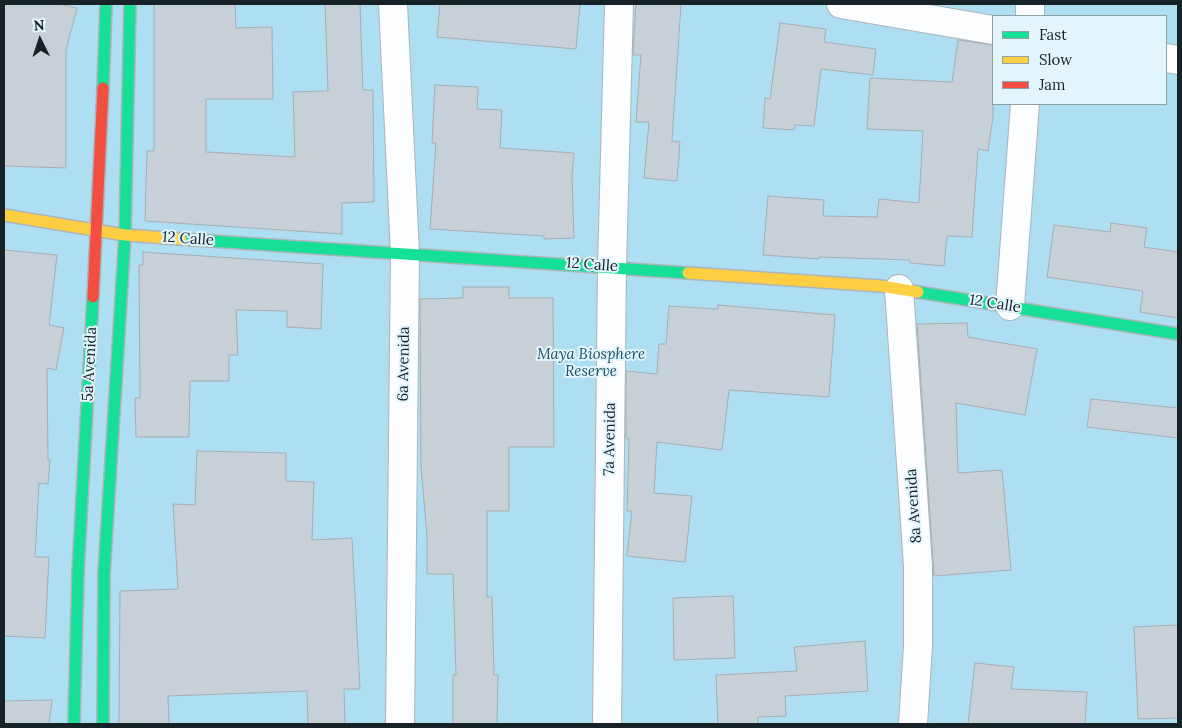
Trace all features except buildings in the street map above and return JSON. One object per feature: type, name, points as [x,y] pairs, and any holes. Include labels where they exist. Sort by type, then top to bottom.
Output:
[{"type":"street","name":"5a Avenida","points":[[103,724],[91,573],[98,230],[106,4]]},
{"type":"street","name":"5a Avenida","points":[[74,724],[125,235],[130,4]]},
{"type":"street","name":"6a Avenida","points":[[393,4],[405,253],[400,724]]},
{"type":"street","name":"7a Avenida","points":[[607,724],[612,267],[619,4]]},
{"type":"street","points":[[841,4],[992,30]]},
{"type":"street","points":[[1010,306],[1025,105]]},
{"type":"street","name":"12 Calle","points":[[4,214],[125,235],[612,267],[899,289],[1178,334]]},
{"type":"street","name":"8a Avenida","points":[[899,289],[918,566],[918,646],[913,724]]},
{"type":"green space","name":"Maya Biosphere Reserve","points":[[4,4],[1178,4],[1178,724],[4,724]]},
{"type":"traffic: fast","points":[[103,88],[106,4]]},
{"type":"traffic: fast","points":[[103,724],[104,574],[125,235],[130,4]]},
{"type":"traffic: fast","points":[[181,239],[688,273]]},
{"type":"traffic: fast","points":[[918,292],[1178,334]]},
{"type":"traffic: fast","points":[[74,724],[78,572],[93,297]]},
{"type":"traffic: slow","points":[[4,215],[125,235],[181,239]]},
{"type":"traffic: slow","points":[[688,273],[881,286],[918,292]]},
{"type":"traffic: jam","points":[[93,297],[103,88]]}]
